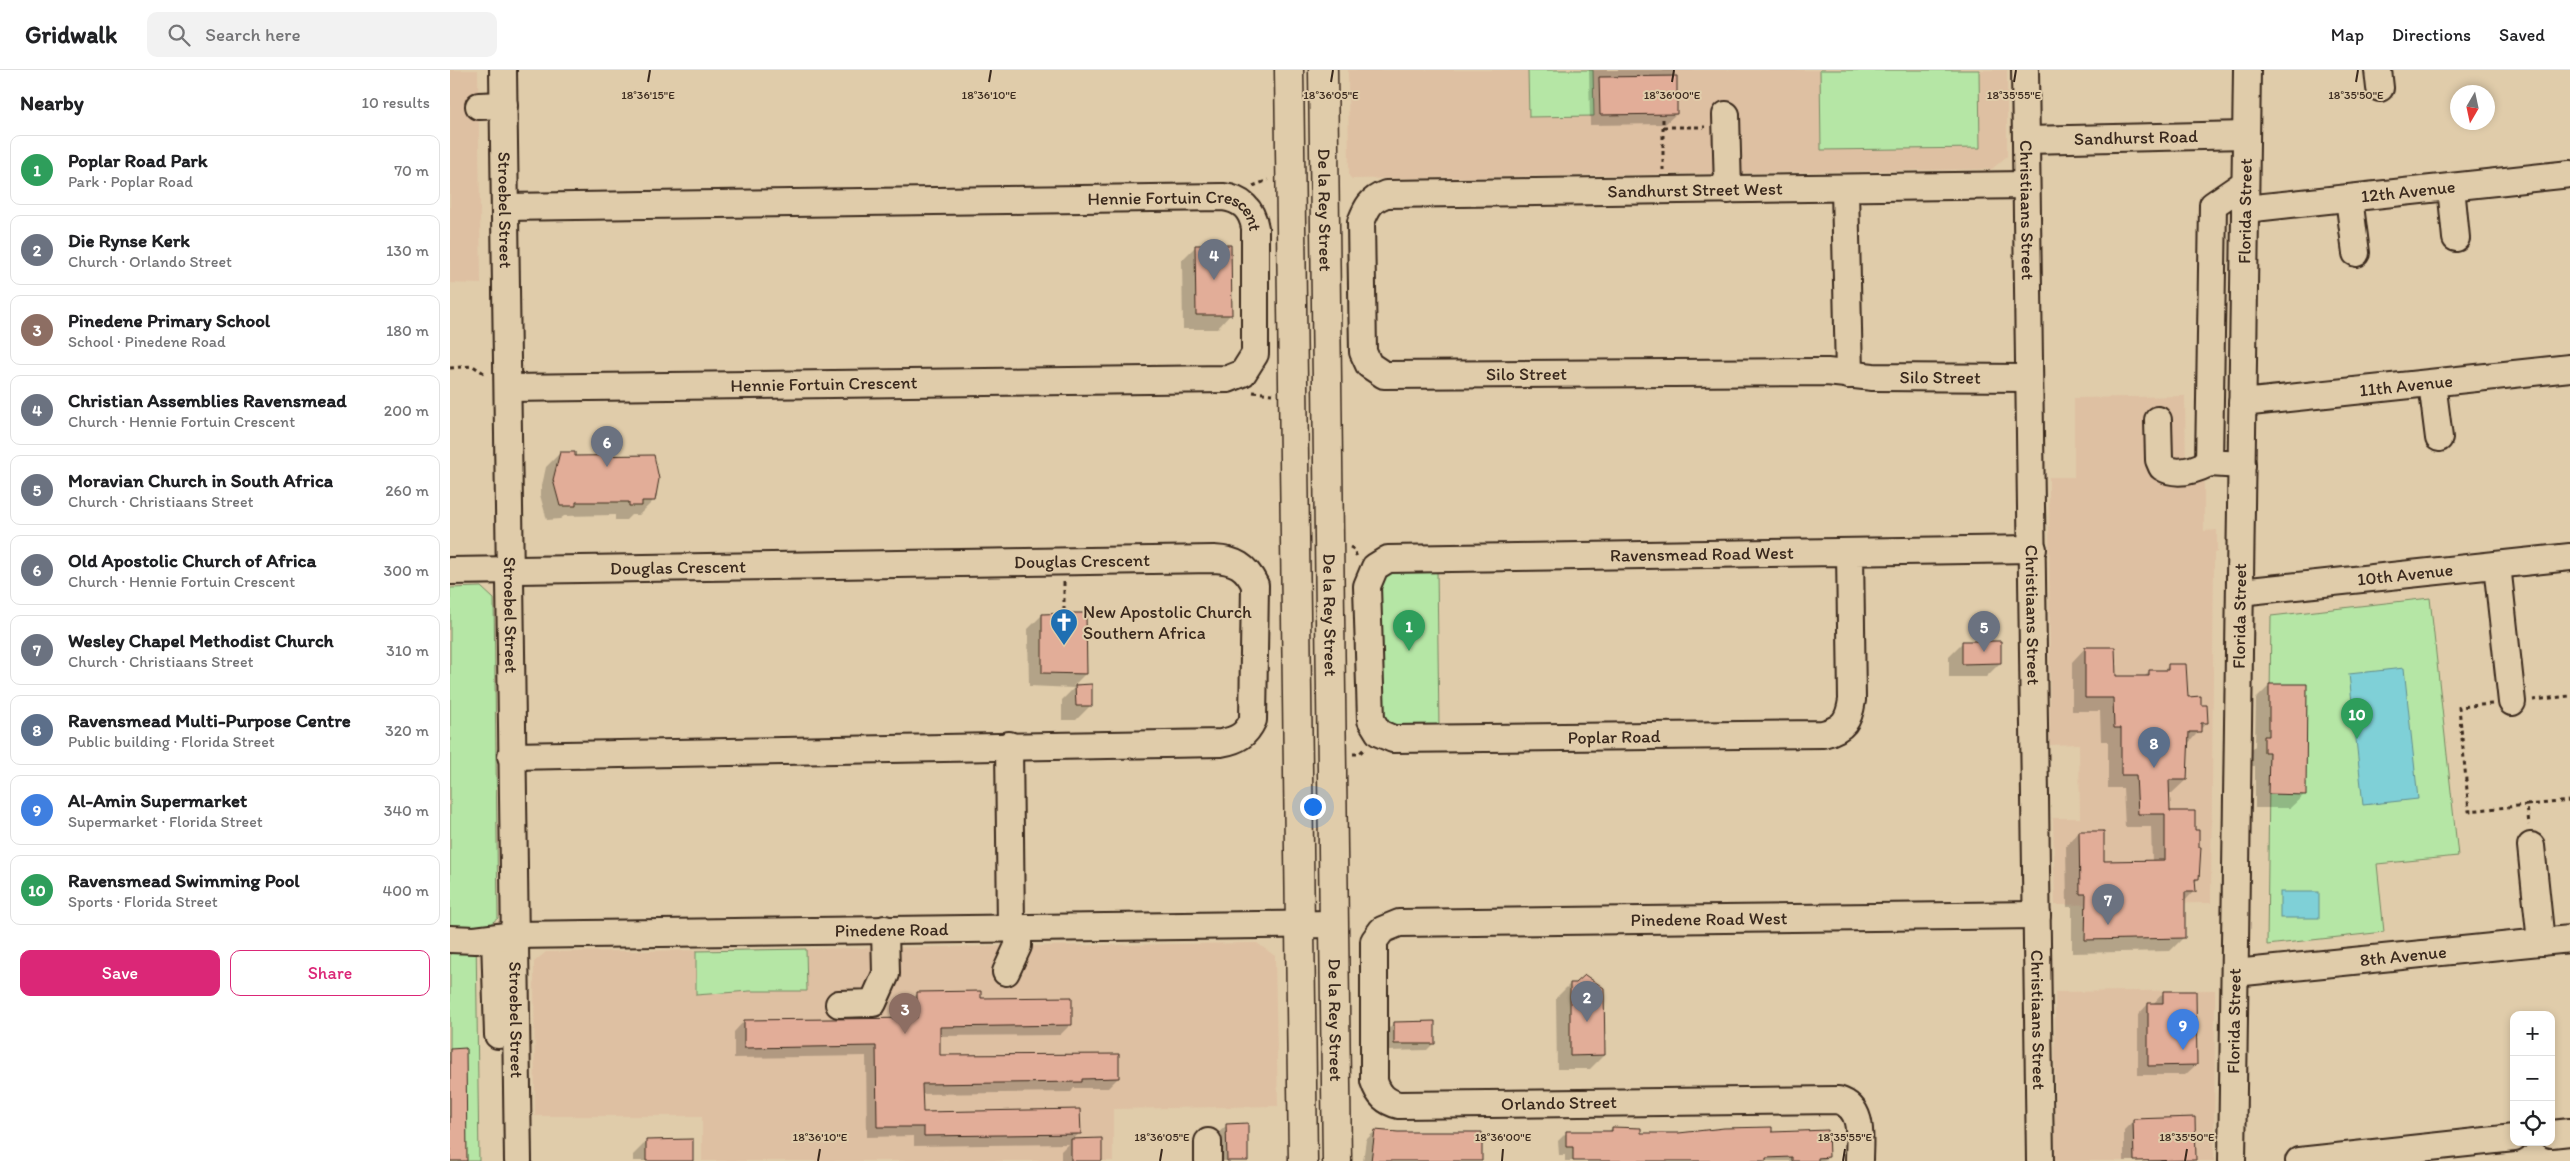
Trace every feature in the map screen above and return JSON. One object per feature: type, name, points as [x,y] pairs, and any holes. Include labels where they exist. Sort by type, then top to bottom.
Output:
[{"type":"main road","name":"De la Rey Street","points":[[1289,70],[1303,1161]]},
{"type":"main road","name":"De la Rey Street","points":[[1323,70],[1338,1161]]},
{"type":"street","name":"Stroebel Street","points":[[503,70],[491,106],[505,207],[498,382],[510,571],[511,756],[505,936],[526,1127],[518,1161]]},
{"type":"street","name":"Christiaans Street","points":[[2026,70],[2040,1161]]},
{"type":"street","name":"Florida Street","points":[[2232,1161],[2247,70]]},
{"type":"street","points":[[1726,121],[1728,190]]},
{"type":"street","name":"Sandhurst Road","points":[[2026,140],[2246,135]]},
{"type":"street","name":"12th Avenue","points":[[2245,209],[2570,174]]},
{"type":"street","points":[[2209,463],[2213,205],[2246,183]]},
{"type":"street","name":"Sandhurst Street West","points":[[1368,204],[1374,198],[1386,194],[2026,185]]},
{"type":"street","points":[[2451,187],[2456,238]]},
{"type":"street","points":[[1845,188],[1849,375]]},
{"type":"street","name":"Hennie Fortuin Crescent","points":[[498,382],[1228,379],[1243,373],[1256,354],[1255,228],[1249,211],[1243,204],[1231,198],[505,207]]},
{"type":"street","points":[[2349,198],[2356,253]]},
{"type":"street","name":"Silo Street","points":[[1368,204],[1361,222],[1364,352],[1369,365],[1384,375],[1827,372],[1873,377],[2030,378]]},
{"type":"street","name":"11th Avenue","points":[[2242,403],[2570,368]]},
{"type":"street","points":[[2432,383],[2439,438]]},
{"type":"street","points":[[2158,420],[2159,460],[2162,467],[2172,471],[2193,470],[2209,463],[2242,465]]},
{"type":"street","name":"Ravensmead Road West","points":[[1375,567],[1388,559],[1396,558],[2032,549]]},
{"type":"street","name":"Poplar Road","points":[[1375,567],[1367,586],[1371,720],[1379,733],[1393,739],[1823,734],[1836,731],[1845,725],[1850,714],[1852,700],[1850,552]]},
{"type":"street","name":"10th Avenue","points":[[2240,592],[2570,557]]},
{"type":"street","name":"Douglas Crescent","points":[[450,571],[1214,559],[1228,560],[1241,565],[1249,574],[1254,585],[1253,720],[1247,732],[1235,740],[1221,743],[1009,745],[511,756]]},
{"type":"street","points":[[2497,565],[2512,702]]},
{"type":"street","points":[[1006,972],[1018,946],[1014,928],[1009,745]]},
{"type":"street","points":[[2531,846],[2541,942]]},
{"type":"street","name":"Pinedene Road West","points":[[1382,930],[1398,923],[2037,915]]},
{"type":"street","name":"Pinedene Road","points":[[450,940],[505,936],[1334,924]]},
{"type":"street","points":[[839,1004],[873,1003],[886,974],[885,930]]},
{"type":"street","name":"Orlando Street","points":[[1382,930],[1372,947],[1374,1081],[1379,1093],[1388,1101],[1399,1105],[1838,1100],[1850,1105],[1857,1116],[1859,1161]]},
{"type":"street","points":[[501,1161],[505,936]]},
{"type":"street","name":"8th Avenue","points":[[2235,973],[2570,939]]},
{"type":"street","points":[[2555,1134],[2570,1132]]},
{"type":"street","points":[[2299,1161],[2510,1138]]},
{"type":"path","points":[[1663,119],[1664,174]]},
{"type":"path","points":[[1663,127],[1726,121]]},
{"type":"path","points":[[450,368],[473,366],[498,382]]},
{"type":"path","points":[[1064,562],[1064,620]]},
{"type":"path","points":[[2570,696],[2459,707],[2469,811],[2570,801]]},
{"type":"path","points":[[2527,805],[2531,846]]},
{"type":"shaded area","points":[[450,70],[478,70],[481,284],[450,283]]},
{"type":"shaded area","points":[[1348,70],[2007,70],[2007,156],[1992,169],[1352,179],[1349,176]]},
{"type":"shaded area","points":[[2185,396],[2186,476],[2204,476],[2204,531],[2217,530],[2217,552],[2214,553],[2211,903],[2055,905],[2053,818],[2080,818],[2079,744],[2050,745],[2049,477],[2074,477],[2074,398]]},
{"type":"shaded area","points":[[1257,943],[1275,956],[1278,1106],[1113,1109],[1113,1161],[702,1161],[702,1116],[535,1116],[534,962],[546,952]]},
{"type":"shaded area","points":[[2215,990],[2214,1161],[2055,1161],[2055,992]]},
{"type":"green space","points":[[1528,70],[1593,70],[1594,116],[1529,117]]},
{"type":"green space","points":[[1820,70],[1979,70],[1980,148],[1821,150]]},
{"type":"green space","points":[[1403,569],[1437,569],[1439,729],[1394,729],[1382,720],[1379,586],[1383,579],[1396,571]]},
{"type":"green space","points":[[481,587],[494,599],[498,918],[476,935],[479,1161],[450,1161],[450,588]]},
{"type":"green space","points":[[2430,598],[2458,856],[2377,864],[2384,932],[2267,945],[2271,616]]},
{"type":"green space","points":[[806,949],[807,991],[750,991],[696,995],[696,951]]},
{"type":"water","points":[[2404,668],[2418,799],[2363,805],[2349,674]]},
{"type":"water","points":[[2280,892],[2319,892],[2319,918],[2280,918]]},
{"type":"building","points":[[1677,76],[1677,114],[1600,115],[1599,77]]},
{"type":"building","points":[[1195,245],[1231,245],[1232,315],[1196,315]]},
{"type":"building","points":[[560,452],[575,452],[575,456],[654,455],[659,479],[655,501],[642,501],[642,506],[629,506],[629,502],[576,502],[576,506],[560,506],[553,480]]},
{"type":"building","name":"New Apostolic Church Southern Africa","points":[[1086,613],[1087,674],[1042,673],[1042,614]]},
{"type":"building","points":[[1962,641],[2001,641],[2001,663],[1962,664]]},
{"type":"building","points":[[2085,647],[2115,647],[2116,676],[2149,676],[2149,670],[2168,670],[2168,664],[2186,664],[2188,697],[2201,696],[2201,705],[2207,705],[2208,723],[2201,723],[2201,732],[2189,732],[2187,780],[2169,780],[2170,811],[2195,811],[2195,830],[2199,830],[2199,847],[2201,847],[2199,879],[2195,879],[2196,892],[2185,892],[2185,938],[2085,940],[2086,894],[2080,894],[2079,831],[2104,831],[2104,861],[2165,860],[2165,814],[2138,814],[2136,775],[2121,775],[2121,728],[2114,728],[2113,698],[2085,698]]},
{"type":"building","points":[[1092,684],[1092,706],[1076,706],[1075,685]]},
{"type":"building","points":[[2269,684],[2307,684],[2306,795],[2268,794],[2269,752],[2264,752],[2264,736],[2269,736]]},
{"type":"building","points":[[1585,975],[1604,988],[1605,1055],[1570,1056],[1570,983],[1576,983]]},
{"type":"building","points":[[981,991],[981,998],[1072,997],[1072,1025],[940,1027],[940,1055],[1119,1054],[1119,1078],[1082,1079],[1082,1082],[922,1084],[923,1112],[1080,1109],[1081,1134],[924,1136],[924,1127],[877,1127],[876,1046],[744,1048],[744,1020],[917,1018],[917,992]]},
{"type":"building","points":[[2163,991],[2196,991],[2197,1065],[2148,1066],[2148,1003],[2163,1003]]},
{"type":"building","points":[[1435,1021],[1435,1044],[1394,1044],[1394,1022]]},
{"type":"building","points":[[466,1048],[467,1161],[450,1161],[450,1049]]},
{"type":"building","points":[[2195,1117],[2196,1160],[2134,1161],[2133,1119]]},
{"type":"building","points":[[1248,1123],[1248,1161],[1227,1161],[1226,1124]]},
{"type":"building","points":[[1612,1127],[1641,1128],[1641,1133],[1679,1133],[1724,1128],[1772,1127],[1772,1132],[1828,1130],[1829,1157],[1818,1158],[1818,1161],[1792,1161],[1792,1157],[1766,1158],[1766,1161],[1573,1161],[1573,1147],[1566,1147],[1566,1131],[1612,1131]]},
{"type":"building","points":[[1375,1130],[1398,1132],[1482,1132],[1482,1161],[1371,1161]]},
{"type":"building","points":[[1102,1138],[1102,1161],[1071,1161],[1071,1139]]},
{"type":"building","points":[[693,1139],[693,1161],[646,1161],[646,1140]]},
{"type":"place","name":"Christian Assemblies Ravensmead","points":[[1214,280]]},
{"type":"place","name":"Old Apostolic Church of Africa","points":[[607,467]]},
{"type":"place","name":"New Apostolic Church Southern Africa","points":[[1064,646]]},
{"type":"place","name":"Poplar Road Park","points":[[1409,651]]},
{"type":"place","name":"Moravian Church in South Africa","points":[[1984,652]]},
{"type":"place","name":"Ravensmead Swimming Pool","points":[[2357,739]]},
{"type":"place","name":"Ravensmead Multi-Purpose Centre","points":[[2154,768]]},
{"type":"place","name":"Wesley Chapel Methodist Church","points":[[2108,925]]},
{"type":"place","name":"Die Rynse Kerk","points":[[1587,1022]]},
{"type":"place","name":"Pinedene Primary School","points":[[905,1034]]},
{"type":"place","name":"Al-Amin Supermarket","points":[[2183,1050]]}]
